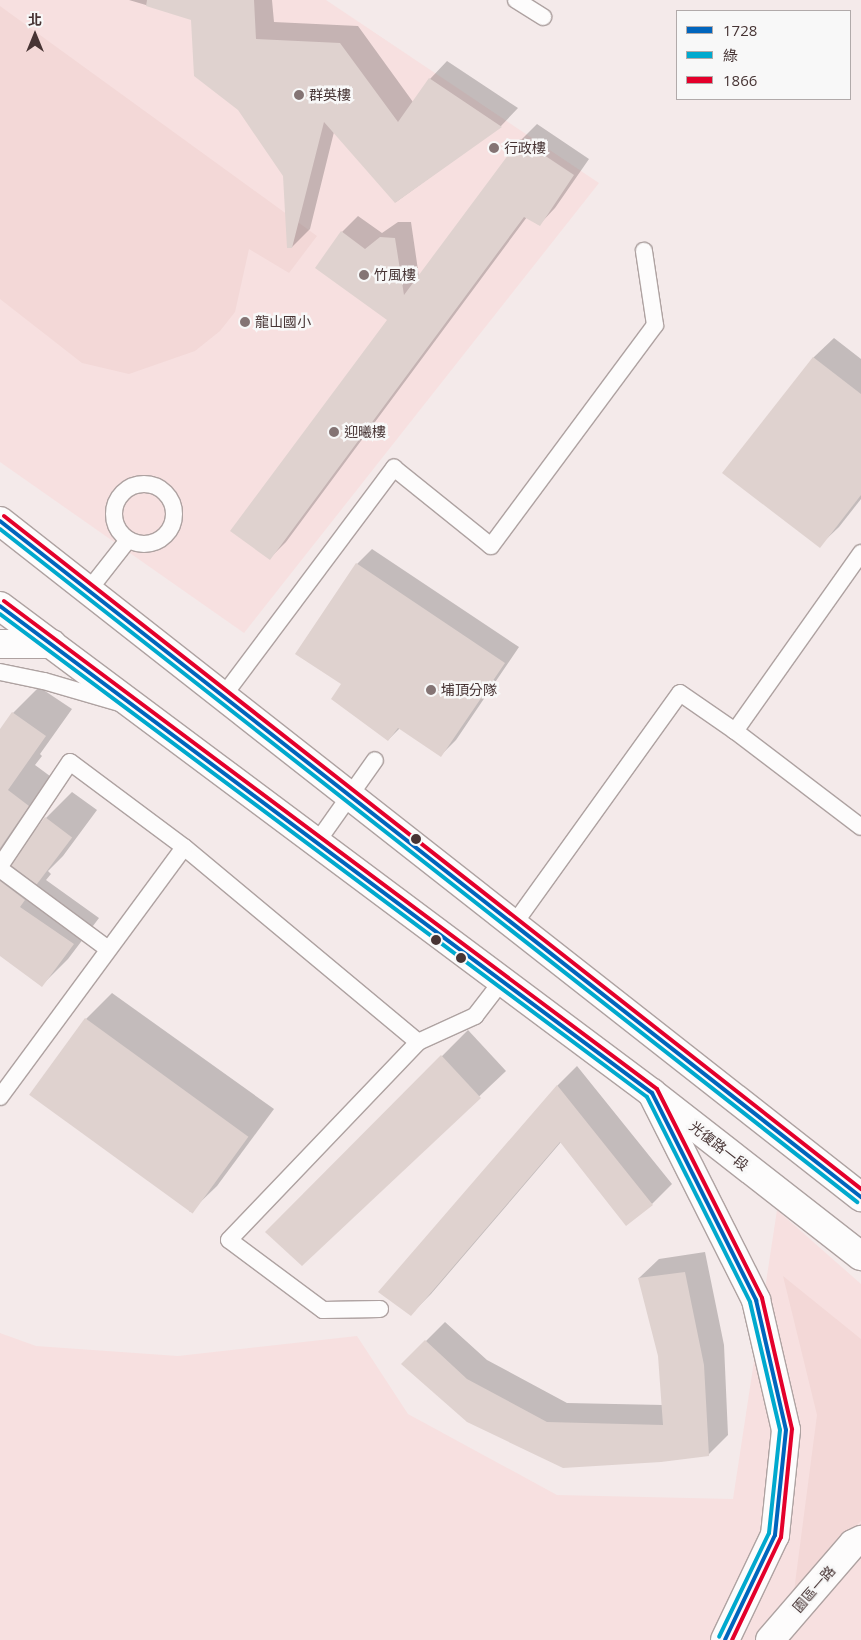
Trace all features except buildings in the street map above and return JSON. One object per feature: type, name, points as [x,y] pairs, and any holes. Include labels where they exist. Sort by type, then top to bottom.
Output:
[{"type":"main road","points":[[0,521],[861,1197]]},
{"type":"main road","name":"光復路一段","points":[[0,606],[652,1093],[861,1256]]},
{"type":"main road","points":[[0,644],[52,644]]},
{"type":"main road","points":[[652,1093],[756,1300],[786,1430],[775,1535],[725,1640]]},
{"type":"main road","name":"園區一路","points":[[770,1640],[853,1544],[861,1540]]},
{"type":"lane","points":[[516,0],[543,17]]},
{"type":"lane","points":[[224,695],[394,468],[491,546],[655,325],[644,251]]},
{"type":"lane","points":[[88,591],[128,540]]},
{"type":"lane","points":[[735,731],[861,553]]},
{"type":"lane","points":[[0,672],[44,681],[136,707]]},
{"type":"lane","points":[[514,924],[680,693],[735,731],[861,827]]},
{"type":"lane","points":[[317,842],[375,760]]},
{"type":"lane","points":[[108,949],[0,867],[70,762],[184,847],[418,1042]]},
{"type":"lane","points":[[0,1097],[184,847]]},
{"type":"lane","points":[[380,1310],[323,1310],[229,1240],[418,1042],[475,1016],[502,981]]},
{"type":"shaded area","name":"龍山國小","points":[[0,0],[326,0],[599,183],[244,633],[0,462]]},
{"type":"shaded area","points":[[0,6],[317,236],[289,273],[249,249],[235,312],[220,331],[195,351],[129,374],[82,363],[0,299]]},
{"type":"shaded area","points":[[777,1210],[861,1284],[861,1640],[0,1640],[0,1333],[36,1346],[178,1356],[357,1336],[408,1414],[557,1495],[733,1499]]},
{"type":"shaded area","points":[[783,1276],[861,1339],[861,1521],[794,1591],[817,1415]]},
{"type":"transit line","name":"1866","points":[[4,516],[861,1189]]},
{"type":"transit line","name":"1728","points":[[0,521],[861,1197]]},
{"type":"transit line","name":"綠","points":[[0,529],[857,1202]]},
{"type":"transit line","name":"1866","points":[[4,601],[657,1089],[762,1298],[792,1429],[781,1537],[732,1640]]},
{"type":"transit line","name":"1728","points":[[0,606],[652,1093],[756,1300],[786,1430],[775,1535],[725,1640]]},
{"type":"transit line","name":"綠","points":[[0,614],[647,1097],[750,1302],[780,1430],[769,1533],[719,1637]]},
{"type":"place","name":"群英樓","points":[[299,95]]},
{"type":"place","name":"行政樓","points":[[494,148]]},
{"type":"place","name":"竹風樓","points":[[364,275]]},
{"type":"place","name":"龍山國小","points":[[245,322]]},
{"type":"place","name":"迎曦樓","points":[[334,432]]},
{"type":"place","name":"埔頂分隊","points":[[431,690]]}]
